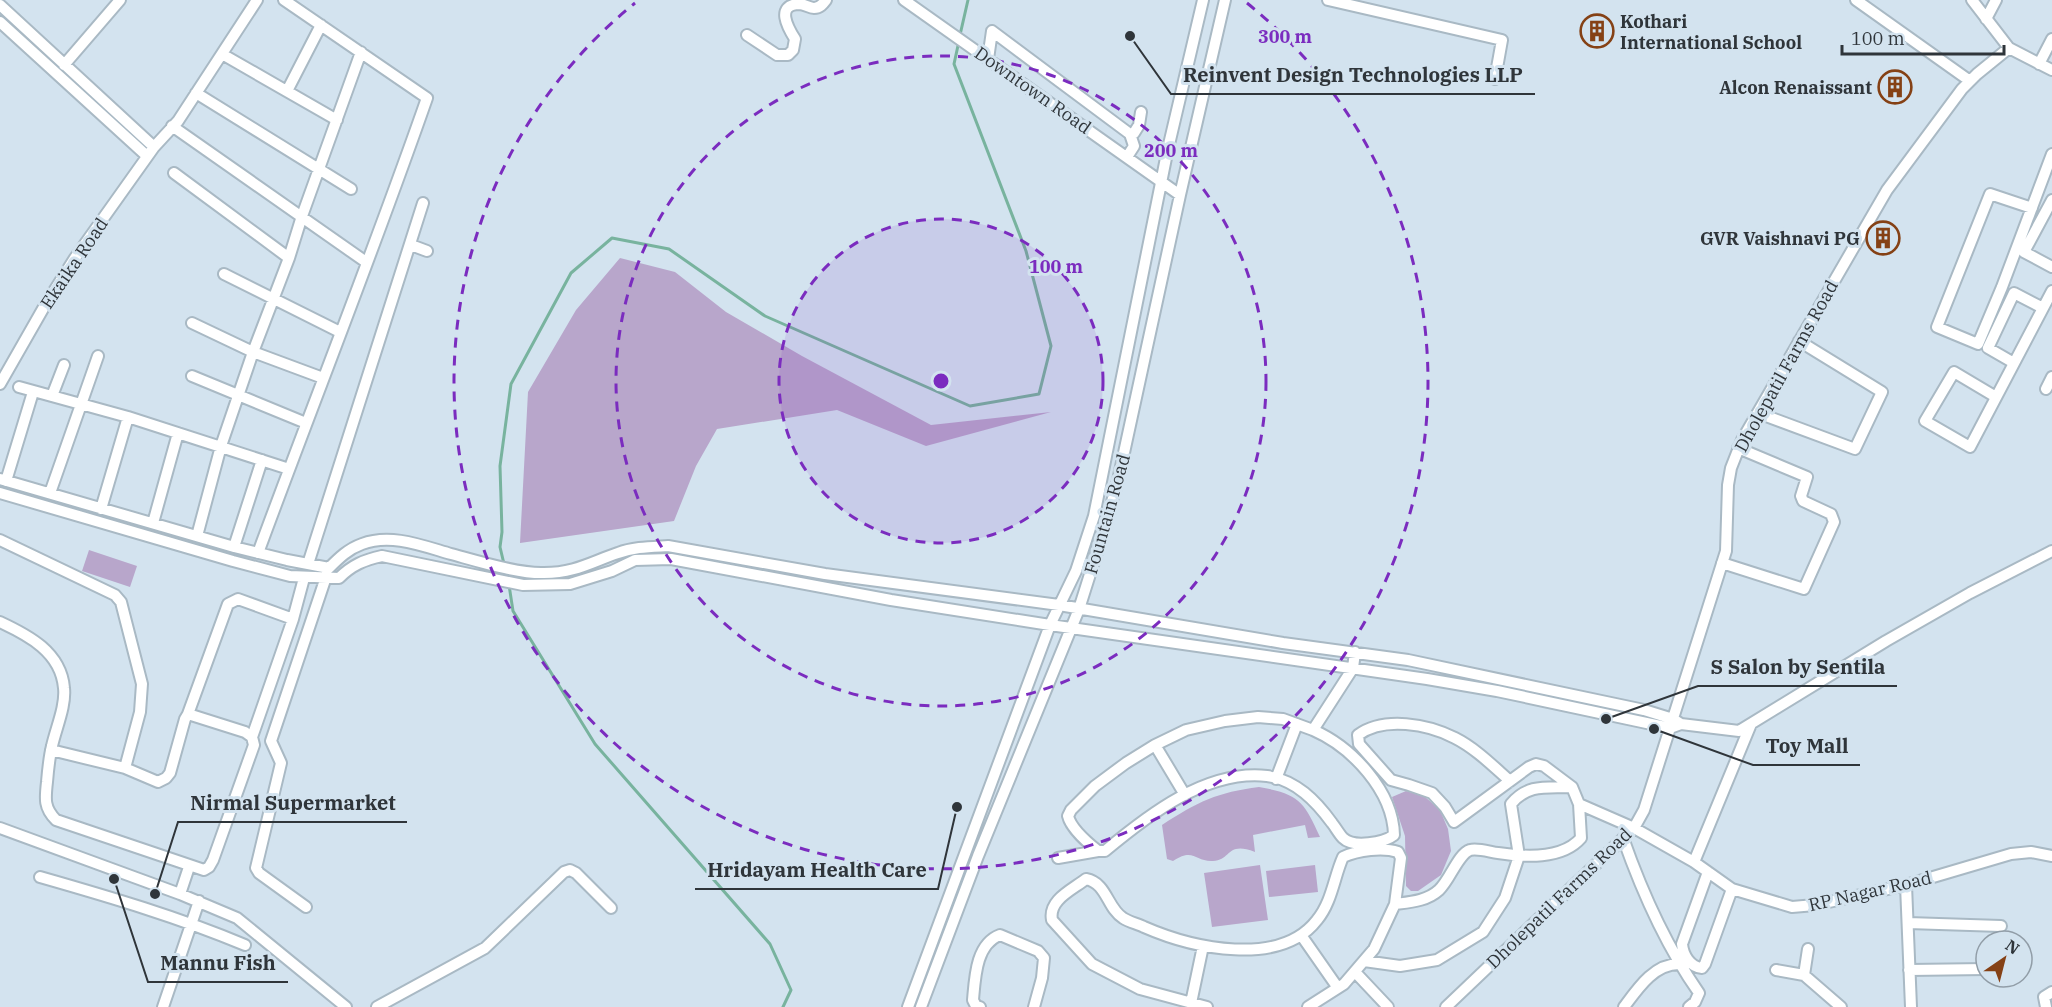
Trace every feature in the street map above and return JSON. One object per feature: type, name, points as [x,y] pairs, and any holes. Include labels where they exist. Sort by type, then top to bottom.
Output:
[{"type":"street","points":[[64,65],[120,0]]},
{"type":"street","points":[[151,152],[178,121],[257,0]]},
{"type":"street","points":[[258,553],[428,98],[284,0]]},
{"type":"street","points":[[747,35],[777,55],[788,55],[793,50],[795,39],[784,19],[785,14],[797,4],[814,8],[823,5],[826,0]]},
{"type":"street","name":"Downtown Road","points":[[904,0],[1180,195]]},
{"type":"street","name":"Fountain Road","points":[[908,1007],[1050,626],[1076,571],[1095,516],[1161,182],[1203,0]]},
{"type":"street","name":"Fountain Road","points":[[921,1007],[978,856],[1079,609],[1117,485],[1225,0]]},
{"type":"street","points":[[1328,0],[1502,40],[1495,80]]},
{"type":"street","points":[[1856,0],[1970,81]]},
{"type":"street","points":[[1972,0],[2009,48],[2052,70]]},
{"type":"street","points":[[1986,19],[1996,0]]},
{"type":"street","points":[[0,6],[64,65],[151,152]]},
{"type":"street","points":[[0,22],[151,152]]},
{"type":"street","points":[[287,91],[321,25]]},
{"type":"street","points":[[988,59],[992,31],[1130,134],[1134,146],[1127,157]]},
{"type":"street","points":[[2039,64],[2052,39]]},
{"type":"street","name":"Dholepatil Farms Road","points":[[1446,1007],[1634,828],[1644,810],[1675,724],[1722,563],[1727,541],[1728,485],[1738,448],[1887,190],[1970,81],[2009,48]]},
{"type":"street","points":[[197,536],[221,446],[361,52]]},
{"type":"street","points":[[222,54],[337,120]]},
{"type":"street","points":[[196,93],[351,189]]},
{"type":"street","points":[[1130,134],[1134,133],[1139,125],[1141,112]]},
{"type":"street","points":[[172,126],[366,262]]},
{"type":"street","name":"Ekaika Road","points":[[0,384],[57,286],[151,152]]},
{"type":"street","points":[[2032,208],[1990,194],[1937,327],[1977,344],[2002,287],[2032,208],[2052,154]]},
{"type":"street","points":[[174,173],[289,258]]},
{"type":"street","points":[[2052,200],[2024,252],[2052,267]]},
{"type":"street","points":[[308,564],[423,203]]},
{"type":"street","points":[[411,245],[427,251]]},
{"type":"street","points":[[224,274],[340,332]]},
{"type":"street","points":[[1996,397],[1954,372],[1925,421],[1970,447],[2052,291]]},
{"type":"street","points":[[2014,363],[1988,348],[2013,293],[2043,308]]},
{"type":"street","points":[[192,323],[253,352],[323,378]]},
{"type":"street","points":[[1758,413],[1855,449],[1882,392],[1799,341]]},
{"type":"street","points":[[50,493],[98,356]]},
{"type":"street","points":[[52,396],[64,365]]},
{"type":"street","points":[[192,376],[306,423]]},
{"type":"street","points":[[2046,389],[2052,377]]},
{"type":"street","points":[[19,387],[80,402],[289,468]]},
{"type":"street","points":[[33,392],[3,480],[234,547],[308,564],[339,578],[352,566],[366,559],[382,556],[523,585],[570,584],[612,571],[635,560],[671,559],[891,600],[1050,626],[1353,668],[1675,724],[1739,731],[1970,593],[2052,551]]},
{"type":"street","points":[[100,509],[128,417]]},
{"type":"street","points":[[153,524],[178,433]]},
{"type":"street","points":[[1722,563],[1804,589],[1834,522],[1831,514],[1803,501],[1801,496],[1807,477],[1738,448]]},
{"type":"street","points":[[234,547],[262,460]]},
{"type":"street","points":[[0,493],[233,561],[304,578],[327,573]]},
{"type":"street","points":[[0,540],[115,596],[122,602],[142,684],[140,712],[125,768]]},
{"type":"street","points":[[306,907],[259,873],[256,868],[281,763],[271,741],[327,573],[342,554],[363,543],[390,540],[423,545],[486,562],[543,573],[579,569],[618,552],[642,547],[668,546],[825,574],[1059,605],[1283,643],[1408,660],[1644,710],[1675,724]]},
{"type":"street","points":[[486,562],[486,578]]},
{"type":"street","points":[[0,622],[43,647],[54,660],[60,673],[64,688],[63,703],[51,750],[45,797],[46,806],[57,820],[189,867],[204,870],[213,860],[254,745],[252,737],[293,619],[304,578]]},
{"type":"street","points":[[51,750],[125,768],[158,782],[166,778],[170,773],[185,719],[228,604],[238,599],[293,619]]},
{"type":"street","points":[[1313,730],[1353,668],[1355,652]]},
{"type":"street","points":[[1512,695],[1514,683]]},
{"type":"street","points":[[188,714],[245,732],[252,737]]},
{"type":"street","points":[[1058,858],[1105,851],[1152,813],[1202,787],[1242,776],[1268,776],[1291,783],[1317,803],[1343,838],[1353,844],[1388,840],[1394,835],[1394,824],[1367,769],[1348,750],[1327,736],[1297,724],[1283,719],[1258,717],[1225,721],[1186,730],[1155,745],[1095,786],[1068,816],[1069,822],[1098,851]]},
{"type":"street","points":[[1694,862],[1751,723]]},
{"type":"street","points":[[1276,778],[1297,724]]},
{"type":"street","points":[[1395,903],[1418,901],[1438,891],[1451,875],[1462,855],[1471,850],[1519,856],[1563,852],[1575,846],[1581,838],[1579,804],[1572,787],[1544,766],[1536,764],[1454,822],[1445,807],[1432,793],[1391,780],[1359,744],[1358,735],[1386,724],[1418,725],[1455,738],[1510,781]]},
{"type":"street","points":[[1155,745],[1185,795]]},
{"type":"street","points":[[1364,961],[1400,966],[1437,960],[1483,932],[1505,898],[1519,856],[1511,804],[1518,795],[1531,788],[1572,787]]},
{"type":"street","name":"RP Nagar Road","points":[[1579,804],[1634,828],[1694,862],[1732,889],[1792,907],[1815,905],[1906,885],[2011,854],[2031,852],[2052,856]]},
{"type":"street","points":[[0,828],[199,901],[237,918],[346,1007]]},
{"type":"street","points":[[1623,838],[1679,964],[1699,993],[1695,1002],[1689,1007]]},
{"type":"street","points":[[1207,1007],[1140,989],[1092,964],[1052,920],[1050,912],[1054,903],[1086,879],[1094,881],[1102,888],[1121,917],[1168,938],[1214,948],[1264,949],[1297,939],[1318,920],[1333,890],[1343,857],[1352,853],[1390,849],[1398,852],[1401,858],[1395,903],[1374,949],[1344,984],[1308,1007]]},
{"type":"street","points":[[180,894],[189,867]]},
{"type":"street","points":[[377,1007],[485,948],[564,872],[570,870],[576,873],[611,908]]},
{"type":"street","points":[[1708,872],[1682,944],[1689,963],[1698,968],[1702,968],[1705,964],[1732,889]]},
{"type":"street","points":[[40,877],[132,903],[192,923],[245,945]]},
{"type":"street","points":[[1906,885],[1911,1007]]},
{"type":"street","points":[[163,1007],[199,901]]},
{"type":"street","points":[[1908,923],[2001,926]]},
{"type":"street","points":[[980,1007],[976,1006],[973,1000],[980,954],[991,938],[1000,935],[1038,951],[1044,958],[1042,978],[1034,1007]]},
{"type":"street","points":[[1301,935],[1338,988]]},
{"type":"street","points":[[1191,1003],[1203,946]]},
{"type":"street","points":[[1804,975],[1809,950]]},
{"type":"street","points":[[1624,1007],[1658,969],[1667,964],[1679,964]]},
{"type":"street","points":[[1909,970],[1974,969]]},
{"type":"street","points":[[1776,970],[1804,975],[1841,1007]]},
{"type":"street","points":[[1355,972],[1388,1007]]},
{"type":"street","points":[[2046,1007],[2044,997],[2052,992]]},
{"type":"shaded area","points":[[620,258],[675,272],[726,312],[802,356],[931,425],[1051,412],[926,446],[837,410],[717,429],[696,466],[674,521],[520,543],[528,392],[576,310]]},
{"type":"shaded area","points":[[89,550],[137,566],[130,587],[82,571]]},
{"type":"shaded area","points":[[1259,787],[1292,796],[1304,807],[1320,837],[1308,838],[1305,825],[1253,835],[1255,852],[1246,849],[1234,850],[1224,858],[1213,861],[1190,855],[1173,861],[1167,859],[1162,825],[1208,799]]},
{"type":"shaded area","points":[[1406,791],[1424,796],[1440,810],[1448,829],[1451,851],[1441,875],[1418,891],[1411,891],[1406,886],[1405,836],[1392,797]]},
{"type":"shaded area","points":[[1260,865],[1268,920],[1212,927],[1204,873]]},
{"type":"shaded area","points":[[1315,865],[1318,892],[1269,897],[1266,871]]},
{"type":"waterway","points":[[960,35],[968,0]]},
{"type":"waterway","points":[[504,564],[500,547],[502,532],[500,466],[511,384],[571,273],[612,238],[669,249],[765,316],[970,406],[1039,394],[1051,346],[1026,251],[954,64],[959,41]]},
{"type":"waterway","points":[[509,585],[513,611],[595,744],[770,944],[791,990],[783,1007]]},
{"type":"place","name":"Kothari International School","points":[[1597,31]]},
{"type":"place","name":"Reinvent Design Technologies LLP","points":[[1130,36]]},
{"type":"place","name":"Alcon Renaissant","points":[[1895,87]]},
{"type":"place","name":"GVR Vaishnavi PG","points":[[1883,238]]},
{"type":"place","name":"S Salon by Sentila","points":[[1606,719]]},
{"type":"place","name":"Toy Mall","points":[[1654,729]]},
{"type":"place","name":"Hridayam Health Care","points":[[957,807]]},
{"type":"place","name":"Mannu Fish","points":[[114,879]]},
{"type":"place","name":"Nirmal Supermarket","points":[[155,894]]}]
